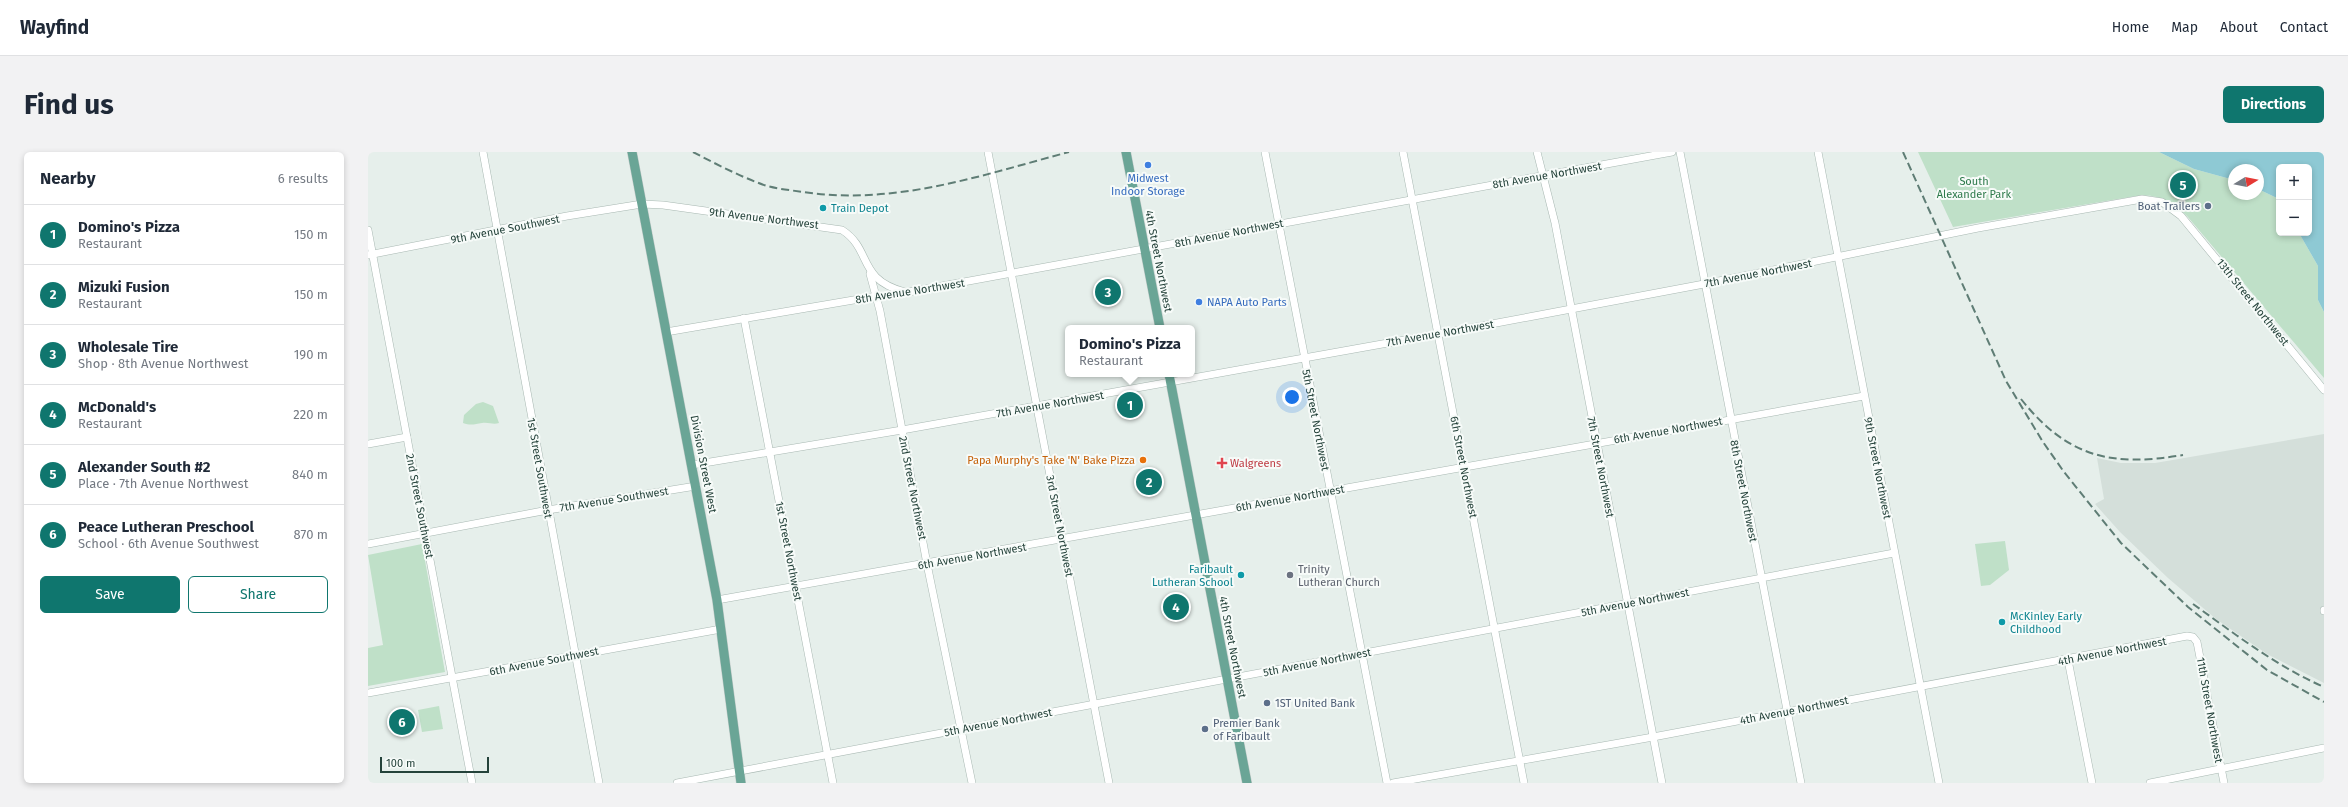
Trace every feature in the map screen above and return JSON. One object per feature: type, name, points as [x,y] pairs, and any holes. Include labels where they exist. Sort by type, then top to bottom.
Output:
[{"type":"main road","name":"Division Street West","points":[[632,152],[717,600],[740,783]]},
{"type":"main road","name":"4th Street Northwest","points":[[1126,152],[1159,325]]},
{"type":"main road","name":"4th Street Northwest","points":[[1170,378],[1247,783]]},
{"type":"street","name":"1st Street Southwest","points":[[483,152],[496,231],[599,783]]},
{"type":"street","name":"3rd Street Northwest","points":[[988,152],[1109,783]]},
{"type":"street","name":"5th Street Northwest","points":[[1265,152],[1387,783]]},
{"type":"street","name":"6th Street Northwest","points":[[1403,152],[1524,783]]},
{"type":"street","name":"7th Street Northwest","points":[[1537,152],[1571,309],[1662,783]]},
{"type":"street","name":"8th Avenue Northwest","points":[[666,332],[907,292],[1672,152]]},
{"type":"street","name":"8th Street Northwest","points":[[1680,152],[1704,284],[1801,783]]},
{"type":"street","name":"9th Street Northwest","points":[[1818,152],[1939,783]]},
{"type":"street","name":"7th Avenue Northwest","points":[[1195,374],[1304,358],[1438,334],[1704,284],[1978,228],[2133,200],[2149,199],[2162,202],[2181,216]]},
{"type":"street","name":"9th Avenue Southwest","points":[[370,254],[642,204]]},
{"type":"street","name":"9th Avenue Northwest","points":[[642,204],[834,227],[850,234],[866,264]]},
{"type":"street","name":"13th Street Northwest","points":[[2181,216],[2324,390]]},
{"type":"street","name":"2nd Street Southwest","points":[[368,230],[370,254],[407,437],[451,679],[472,783]]},
{"type":"street","points":[[866,264],[872,274],[881,282],[907,292]]},
{"type":"street","name":"2nd Street Northwest","points":[[866,264],[877,296],[928,564],[972,783]]},
{"type":"street","name":"1st Street Northwest","points":[[744,318],[833,783]]},
{"type":"street","name":"7th Avenue Northwest","points":[[692,465],[1037,406],[1170,378]]},
{"type":"street","name":"6th Avenue Northwest","points":[[717,600],[796,585],[928,564],[1464,466],[1864,396]]},
{"type":"street","points":[[368,444],[407,437]]},
{"type":"street","name":"7th Avenue Southwest","points":[[368,544],[548,510],[696,486]]},
{"type":"street","name":"5th Avenue Northwest","points":[[677,783],[1894,553]]},
{"type":"street","name":"6th Avenue Southwest","points":[[368,693],[721,629]]},
{"type":"street","name":"4th Avenue Northwest","points":[[1393,783],[1653,737],[2068,660],[2187,636],[2194,637]]},
{"type":"street","name":"11th Street Northwest","points":[[2194,637],[2197,642],[2224,783]]},
{"type":"street","points":[[2068,660],[2092,783]]},
{"type":"street","points":[[2150,783],[2221,770],[2324,748]]},
{"type":"shaded area","points":[[2324,434],[2324,683],[2267,654],[2216,619],[2168,578],[2120,532],[2095,504],[2104,499],[2097,458],[2121,463],[2155,463]]},
{"type":"green space","name":"South Alexander Park","points":[[1918,152],[2159,152],[2194,169],[2228,178],[2228,200],[2264,200],[2264,192],[2276,198],[2276,236],[2301,236],[2318,266],[2318,300],[2324,312],[2324,378],[2187,216],[2176,206],[2164,199],[2144,195],[2136,196],[1953,227]]},
{"type":"green space","points":[[483,402],[493,406],[499,423],[471,425],[463,423],[464,415],[476,404]]},
{"type":"green space","points":[[2005,541],[2009,570],[1990,585],[1981,586],[1975,544]]},
{"type":"green space","points":[[422,544],[445,672],[368,686],[368,648],[383,645],[368,555]]},
{"type":"green space","points":[[439,706],[443,729],[422,732],[418,710]]},
{"type":"water","points":[[2159,152],[2324,152],[2324,312],[2318,300],[2318,266],[2301,236],[2312,236],[2312,164],[2276,164],[2276,198],[2264,192],[2264,164],[2228,164],[2228,178],[2194,169]]},
{"type":"railway","points":[[693,152],[737,174],[773,188],[837,195],[871,195],[905,192],[938,186],[1069,152]]},
{"type":"railway","points":[[1903,152],[2006,381],[2043,442],[2064,472],[2121,543],[2188,607],[2267,670],[2324,702]]},
{"type":"railway","points":[[2021,399],[2039,419],[2056,434],[2074,446],[2093,454],[2134,460],[2183,455]]},
{"type":"railway","points":[[2193,604],[2240,638],[2273,659],[2306,679],[2324,687]]},
{"type":"place","name":"Midwest Indoor Storage","points":[[1148,165]]},
{"type":"place","name":"Alexander South #2","points":[[2183,185]]},
{"type":"place","name":"Boat Trailers","points":[[2208,206]]},
{"type":"place","name":"Train Depot","points":[[823,208]]},
{"type":"place","name":"Wholesale Tire","points":[[1108,292]]},
{"type":"place","name":"NAPA Auto Parts","points":[[1199,302]]},
{"type":"place","name":"Domino's Pizza","points":[[1130,405]]},
{"type":"place","name":"Papa Murphy's Take 'N' Bake Pizza","points":[[1143,460]]},
{"type":"place","name":"Walgreens","points":[[1222,463]]},
{"type":"place","name":"Mizuki Fusion","points":[[1149,482]]},
{"type":"place","name":"Faribault Lutheran School","points":[[1241,575]]},
{"type":"place","name":"Trinity Lutheran Church","points":[[1290,575]]},
{"type":"place","name":"McDonald's","points":[[1176,607]]},
{"type":"place","name":"McKinley Early Childhood","points":[[2002,622]]},
{"type":"place","name":"1ST United Bank","points":[[1267,703]]},
{"type":"place","name":"Peace Lutheran Preschool","points":[[402,722]]},
{"type":"place","name":"Premier Bank of Faribault","points":[[1205,729]]}]
